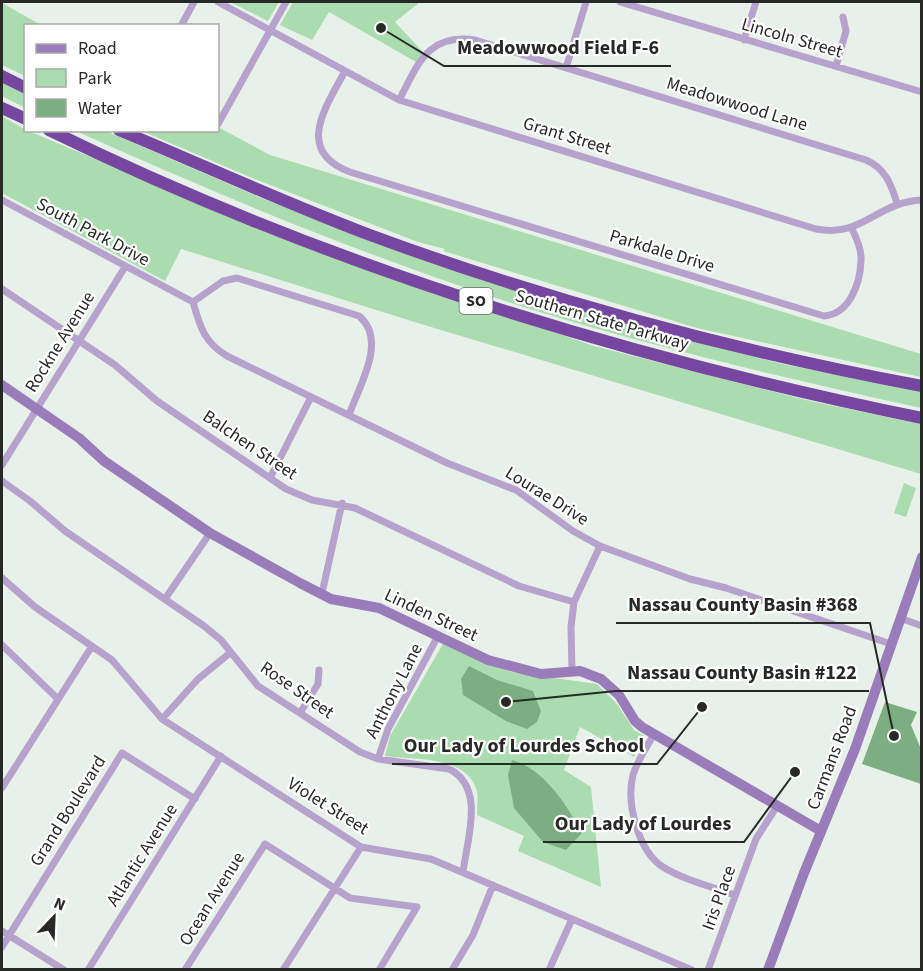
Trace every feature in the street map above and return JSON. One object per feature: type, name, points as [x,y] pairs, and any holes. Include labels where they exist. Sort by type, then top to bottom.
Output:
[{"type":"highway","points":[[2,76],[24,87]]},
{"type":"highway","points":[[2,108],[24,118]]},
{"type":"highway","name":"Southern State Parkway","points":[[53,132],[116,162],[294,236],[490,306],[721,373],[921,418]]},
{"type":"highway","name":"Southern State Parkway","points":[[124,132],[312,213],[505,281],[676,332],[798,362],[921,386]]},
{"type":"street","points":[[182,24],[194,2]]},
{"type":"street","name":"Grant Street","points":[[218,2],[399,100],[816,229],[829,231],[852,229],[897,203],[921,200]]},
{"type":"street","points":[[219,122],[286,2]]},
{"type":"street","points":[[566,68],[586,2]]},
{"type":"street","name":"Lincoln Street","points":[[620,2],[921,90]]},
{"type":"street","points":[[744,40],[756,2]]},
{"type":"street","points":[[836,66],[846,32],[843,17]]},
{"type":"street","name":"Meadowwood Lane","points":[[399,100],[425,54],[435,46],[449,40],[475,40],[866,160],[875,164],[884,173],[897,203]]},
{"type":"street","name":"Parkdale Drive","points":[[345,71],[320,120],[318,131],[321,147],[326,157],[337,167],[387,183],[824,316],[835,315],[847,306],[858,276],[861,262],[860,249],[852,229]]},
{"type":"street","name":"South Park Drive","points":[[3,204],[193,302]]},
{"type":"street","name":"Rockne Avenue","points":[[2,465],[125,267]]},
{"type":"street","points":[[193,302],[223,281],[237,278],[359,316],[369,327],[373,342],[349,415]]},
{"type":"street","name":"Balchen Street","points":[[2,289],[115,365],[157,400],[270,478],[303,497],[342,503],[509,582],[574,602]]},
{"type":"street","name":"Lourae Drive","points":[[193,302],[202,333],[214,348],[447,463],[516,490],[573,531],[600,546],[690,579],[726,588],[891,644]]},
{"type":"street","name":"Linden Street","points":[[2,385],[79,438],[104,461],[210,533],[322,593],[344,602],[379,608],[488,660],[529,672],[541,674],[580,671],[601,679],[619,695],[635,722],[821,831]]},
{"type":"street","points":[[270,478],[311,397]]},
{"type":"street","name":"Rose Street","points":[[2,482],[30,501],[65,531],[204,626],[221,640],[258,686],[360,752],[378,759],[449,769],[465,780],[472,802],[463,872]]},
{"type":"street","points":[[322,593],[342,503]]},
{"type":"street","points":[[165,599],[210,533]]},
{"type":"street","points":[[572,671],[571,627],[574,602],[600,546]]},
{"type":"street","name":"Carmans Road","points":[[768,969],[855,749],[921,557]]},
{"type":"street","name":"Violet Street","points":[[2,578],[35,607],[112,660],[162,719],[362,847],[431,859],[692,969]]},
{"type":"street","points":[[900,618],[921,626]]},
{"type":"street","name":"Anthony Lane","points":[[378,759],[388,729],[438,636]]},
{"type":"street","points":[[2,645],[58,699]]},
{"type":"street","points":[[2,788],[92,646]]},
{"type":"street","points":[[162,719],[198,679],[230,653]]},
{"type":"street","points":[[300,713],[318,684],[319,670]]},
{"type":"street","points":[[654,734],[637,764],[632,781],[636,828],[644,848],[652,858],[669,870],[735,895]]},
{"type":"street","name":"Grand Boulevard","points":[[2,947],[122,753],[195,799]]},
{"type":"street","name":"Atlantic Avenue","points":[[88,969],[221,756]]},
{"type":"street","name":"Iris Place","points":[[708,969],[756,839],[777,806]]},
{"type":"street","name":"Ocean Avenue","points":[[185,969],[265,844],[335,888]]},
{"type":"street","points":[[283,969],[362,847]]},
{"type":"street","points":[[452,969],[473,934],[493,885]]},
{"type":"street","points":[[335,888],[350,898],[417,907],[379,969]]},
{"type":"street","points":[[549,969],[572,919]]},
{"type":"street","points":[[2,931],[64,969]]},
{"type":"green space","points":[[230,2],[279,2],[268,21]]},
{"type":"green space","points":[[293,2],[420,2],[395,22],[423,52],[416,62],[329,12],[312,40],[280,25]]},
{"type":"green space","points":[[2,3],[39,24],[24,24],[24,76],[2,65]]},
{"type":"green space","points":[[2,80],[24,91],[24,107],[2,96]]},
{"type":"green space","points":[[2,116],[24,129],[24,132],[31,132],[306,247],[594,346],[810,401],[921,424],[921,474],[421,324],[181,249],[165,281],[2,193]]},
{"type":"green space","points":[[219,128],[270,155],[921,354],[921,377],[697,328],[443,251],[445,249],[418,242],[252,178],[144,132],[219,132]]},
{"type":"green space","points":[[78,132],[108,132],[261,198],[416,256],[664,333],[782,364],[921,391],[921,408],[764,372],[556,317],[396,263],[288,222]]},
{"type":"green space","points":[[904,483],[916,488],[906,517],[894,513]]},
{"type":"green space","points":[[444,642],[511,672],[597,684],[617,704],[634,730],[645,736],[634,757],[580,727],[564,770],[591,787],[601,887],[518,851],[524,836],[477,815],[477,791],[471,779],[462,771],[451,765],[424,759],[385,756],[390,736]]},
{"type":"water","points":[[469,666],[497,680],[533,691],[541,711],[537,722],[527,729],[506,721],[463,695],[461,679]]},
{"type":"water","points":[[885,702],[917,712],[911,725],[921,749],[921,784],[862,764]]},
{"type":"water","points":[[512,760],[534,771],[544,780],[562,800],[576,822],[582,833],[566,850],[543,842],[514,808],[508,775]]},
{"type":"place","name":"Meadowwood Field F-6","points":[[381,28]]},
{"type":"place","name":"Nassau County Basin #122","points":[[506,702]]},
{"type":"place","name":"Our Lady of Lourdes School","points":[[702,707]]},
{"type":"place","name":"Nassau County Basin #368","points":[[894,736]]},
{"type":"place","name":"Our Lady of Lourdes","points":[[795,772]]}]
